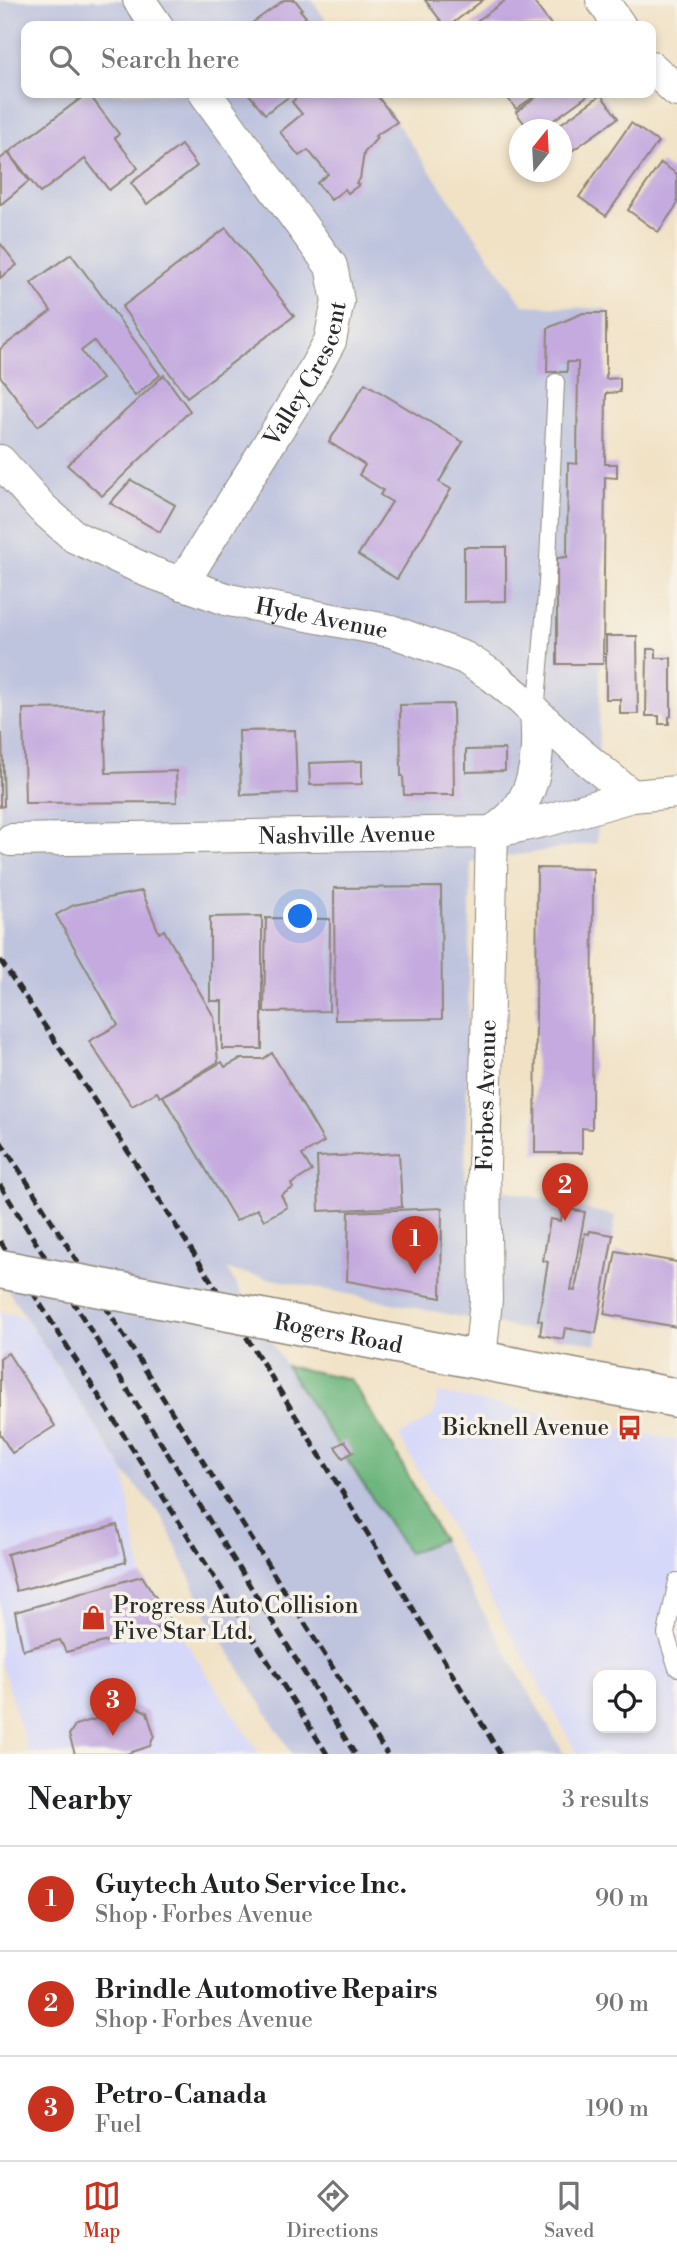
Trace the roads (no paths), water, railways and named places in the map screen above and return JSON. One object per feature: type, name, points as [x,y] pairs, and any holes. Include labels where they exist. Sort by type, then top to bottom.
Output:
[{"type":"main road","name":"Rogers Road","points":[[0,1269],[677,1398]]},
{"type":"street","points":[[139,0],[154,21]]},
{"type":"street","points":[[602,0],[617,21]]},
{"type":"street","points":[[656,72],[677,91]]},
{"type":"street","name":"Valley Crescent","points":[[182,584],[330,341],[338,301],[331,266],[209,98]]},
{"type":"street","name":"Hyde Avenue","points":[[0,461],[42,508],[75,537],[150,572],[229,600],[379,629],[434,645],[466,658],[493,676],[632,796]]},
{"type":"street","points":[[492,832],[509,822],[530,787],[537,754],[536,714]]},
{"type":"street","name":"Nashville Avenue","points":[[10,840],[492,832],[552,819],[632,796],[677,792]]},
{"type":"street","name":"Forbes Avenue","points":[[480,1359],[486,1300],[484,1167],[492,832]]},
{"type":"lane","points":[[536,714],[547,583],[556,382]]},
{"type":"lane","points":[[677,1581],[666,1634],[677,1665]]},
{"type":"railway","points":[[0,960],[194,1254],[500,1754]]},
{"type":"railway","points":[[0,1141],[387,1754]]},
{"type":"railway","points":[[0,1185],[355,1754]]},
{"type":"railway","points":[[0,1241],[327,1754]]},
{"type":"place","name":"Brindle Automotive Repairs","points":[[565,1221]]},
{"type":"place","name":"Guytech Auto Service Inc.","points":[[415,1274]]},
{"type":"place","name":"Bicknell Avenue","points":[[629,1427]]},
{"type":"place","name":"Progress Auto Collision Five Star Ltd.","points":[[93,1618]]},
{"type":"place","name":"Petro-Canada","points":[[113,1736]]}]
